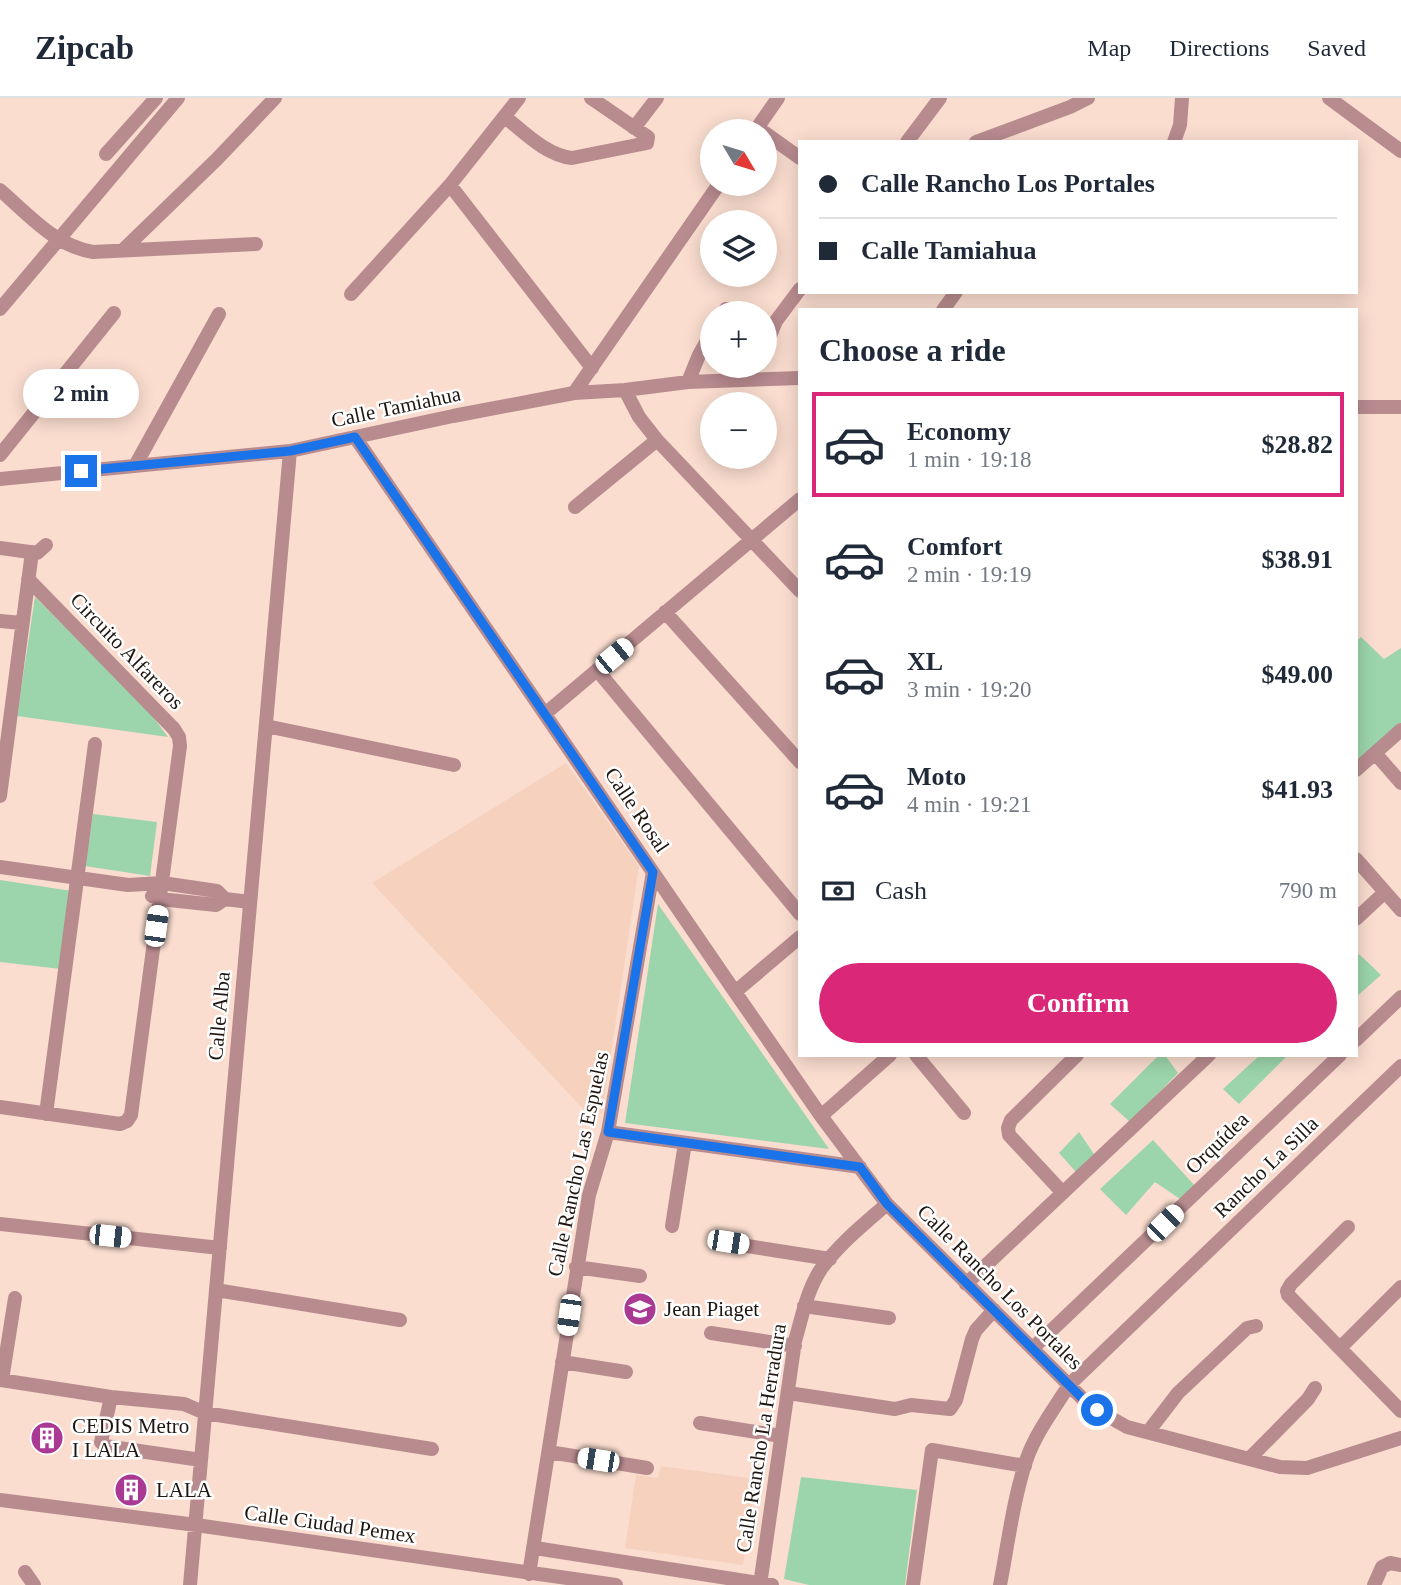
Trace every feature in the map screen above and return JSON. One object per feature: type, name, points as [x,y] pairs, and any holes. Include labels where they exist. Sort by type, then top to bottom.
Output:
[{"type":"street","points":[[106,154],[156,98]]},
{"type":"street","points":[[0,309],[178,98]]},
{"type":"street","points":[[123,250],[217,159],[275,98]]},
{"type":"street","points":[[351,294],[450,184],[519,98]]},
{"type":"street","points":[[505,117],[547,150],[562,157],[572,158],[644,145],[649,140],[591,98]]},
{"type":"street","points":[[634,128],[657,98]]},
{"type":"street","points":[[767,119],[778,98]]},
{"type":"street","points":[[908,140],[940,98]]},
{"type":"street","points":[[981,140],[1088,98]]},
{"type":"street","points":[[1175,140],[1180,125],[1182,98]]},
{"type":"street","points":[[1329,98],[1401,151]]},
{"type":"street","points":[[777,142],[798,157]]},
{"type":"street","points":[[450,184],[592,368]]},
{"type":"street","points":[[0,190],[59,241],[76,249],[93,251],[256,244]]},
{"type":"street","points":[[574,393],[711,196]]},
{"type":"street","points":[[777,320],[798,292]]},
{"type":"street","points":[[0,455],[114,313]]},
{"type":"street","points":[[135,466],[219,314]]},
{"type":"street","points":[[688,382],[700,353]]},
{"type":"street","name":"Calle Tamiahua","points":[[777,375],[798,378]]},
{"type":"street","name":"Calle Tamiahua","points":[[0,479],[290,451],[574,393],[625,390],[714,378]]},
{"type":"street","points":[[625,390],[639,417],[657,440],[798,589]]},
{"type":"street","points":[[1358,407],[1401,407]]},
{"type":"street","name":"Calle Rosal","points":[[355,437],[821,1116],[887,1204]]},
{"type":"street","points":[[575,507],[657,440]]},
{"type":"street","name":"Calle Alba","points":[[190,1585],[290,451]]},
{"type":"street","points":[[546,713],[798,501]]},
{"type":"street","points":[[0,548],[37,553],[47,545]]},
{"type":"street","points":[[0,796],[6,702],[22,623],[32,552]]},
{"type":"street","name":"Circuito Alfareros","points":[[28,579],[179,737],[162,883]]},
{"type":"street","points":[[665,612],[798,760]]},
{"type":"street","points":[[0,621],[22,623]]},
{"type":"street","points":[[597,670],[798,912]]},
{"type":"street","points":[[266,726],[454,765]]},
{"type":"street","points":[[1358,768],[1401,730]]},
{"type":"street","points":[[46,1114],[95,744]]},
{"type":"street","points":[[1375,753],[1401,783]]},
{"type":"street","points":[[1358,861],[1401,910]]},
{"type":"street","points":[[0,867],[128,885],[162,883],[217,891],[225,899],[250,902]]},
{"type":"street","name":"Calle Rancho Las Espuelas","points":[[535,1548],[576,1267],[592,1182],[608,1132],[653,872]]},
{"type":"street","points":[[0,1107],[120,1124],[127,1121],[131,1115],[162,883]]},
{"type":"street","points":[[128,885],[160,900],[216,905],[225,899]]},
{"type":"street","points":[[1359,909],[1385,892]]},
{"type":"street","points":[[735,992],[798,939]]},
{"type":"street","points":[[1358,1038],[1401,997]]},
{"type":"street","points":[[821,1116],[888,1057]]},
{"type":"street","points":[[918,1057],[964,1113]]},
{"type":"street","points":[[1063,1193],[1009,1135],[1008,1128],[1011,1120],[1075,1057]]},
{"type":"street","points":[[966,1284],[1207,1057]]},
{"type":"street","name":"Orquídea","points":[[1033,1348],[1338,1057]]},
{"type":"street","name":"Rancho La Silla","points":[[1000,1585],[1025,1466],[1041,1429],[1069,1385],[1401,1066]]},
{"type":"street","points":[[608,1132],[860,1167]]},
{"type":"street","points":[[672,1226],[685,1143]]},
{"type":"street","name":"Calle Rancho Los Portales","points":[[887,1204],[1069,1385],[1105,1415],[1127,1427],[1280,1467],[1307,1468],[1401,1438]]},
{"type":"street","name":"Calle Rancho La Herradura","points":[[764,1584],[788,1393],[804,1306],[821,1270],[851,1235],[887,1204]]},
{"type":"street","points":[[0,1224],[220,1248]]},
{"type":"street","points":[[1348,1227],[1287,1291],[1401,1411]]},
{"type":"street","points":[[728,1242],[830,1259]]},
{"type":"street","points":[[576,1267],[640,1276]]},
{"type":"street","points":[[1340,1348],[1401,1287]]},
{"type":"street","points":[[216,1290],[400,1320]]},
{"type":"street","points":[[15,1298],[1,1380],[111,1397],[184,1404],[205,1413],[432,1449]]},
{"type":"street","points":[[804,1306],[889,1318]]},
{"type":"street","points":[[788,1393],[895,1409],[911,1405],[945,1409],[954,1406],[972,1339],[976,1330],[994,1310]]},
{"type":"street","points":[[1148,1432],[1178,1393],[1247,1328],[1256,1326]]},
{"type":"street","points":[[711,1333],[795,1346]]},
{"type":"street","points":[[562,1362],[626,1372]]},
{"type":"street","points":[[1249,1459],[1308,1399],[1315,1388]]},
{"type":"street","points":[[111,1397],[101,1442],[105,1446],[201,1460]]},
{"type":"street","points":[[700,1423],[782,1436]]},
{"type":"street","points":[[913,1585],[932,1450],[1025,1466]]},
{"type":"street","points":[[549,1452],[647,1468]]},
{"type":"street","name":"Calle Ciudad Pemex","points":[[0,1500],[616,1585]]},
{"type":"street","points":[[530,1574],[535,1548],[764,1584]]},
{"type":"street","points":[[1374,1585],[1382,1567],[1390,1563],[1401,1565]]},
{"type":"street","points":[[25,1572],[34,1585]]},
{"type":"shaded area","points":[[566,763],[639,866],[602,1113],[585,1111],[372,883]]},
{"type":"shaded area","points":[[661,1466],[756,1479],[743,1565],[625,1548],[636,1475],[658,1478]]},
{"type":"green space","points":[[35,597],[147,709],[168,737],[17,716]]},
{"type":"green space","points":[[1361,637],[1384,659],[1401,648],[1401,731],[1358,768],[1358,639]]},
{"type":"green space","points":[[93,814],[157,822],[150,876],[85,866]]},
{"type":"green space","points":[[0,880],[72,891],[61,969],[0,962]]},
{"type":"green space","points":[[658,904],[829,1149],[625,1123]]},
{"type":"green space","points":[[1358,955],[1381,975],[1358,995]]},
{"type":"green space","points":[[1157,1057],[1166,1057],[1178,1073],[1130,1122],[1110,1104]]},
{"type":"green space","points":[[1258,1057],[1286,1057],[1239,1104],[1223,1089]]},
{"type":"green space","points":[[1079,1132],[1094,1154],[1076,1172],[1059,1153]]},
{"type":"green space","points":[[1153,1140],[1196,1187],[1186,1203],[1155,1182],[1126,1215],[1100,1189]]},
{"type":"green space","points":[[801,1477],[917,1490],[905,1585],[809,1585],[784,1579]]},
{"type":"place","name":"Jean Piaget","points":[[640,1309]]},
{"type":"place","name":"CEDIS Metro I LALA","points":[[47,1438]]},
{"type":"place","name":"LALA","points":[[131,1490]]},
{"type":"route","points":[[81,471],[290,451],[355,437],[653,872],[608,1132],[860,1167],[887,1204],[1097,1410]]}]
